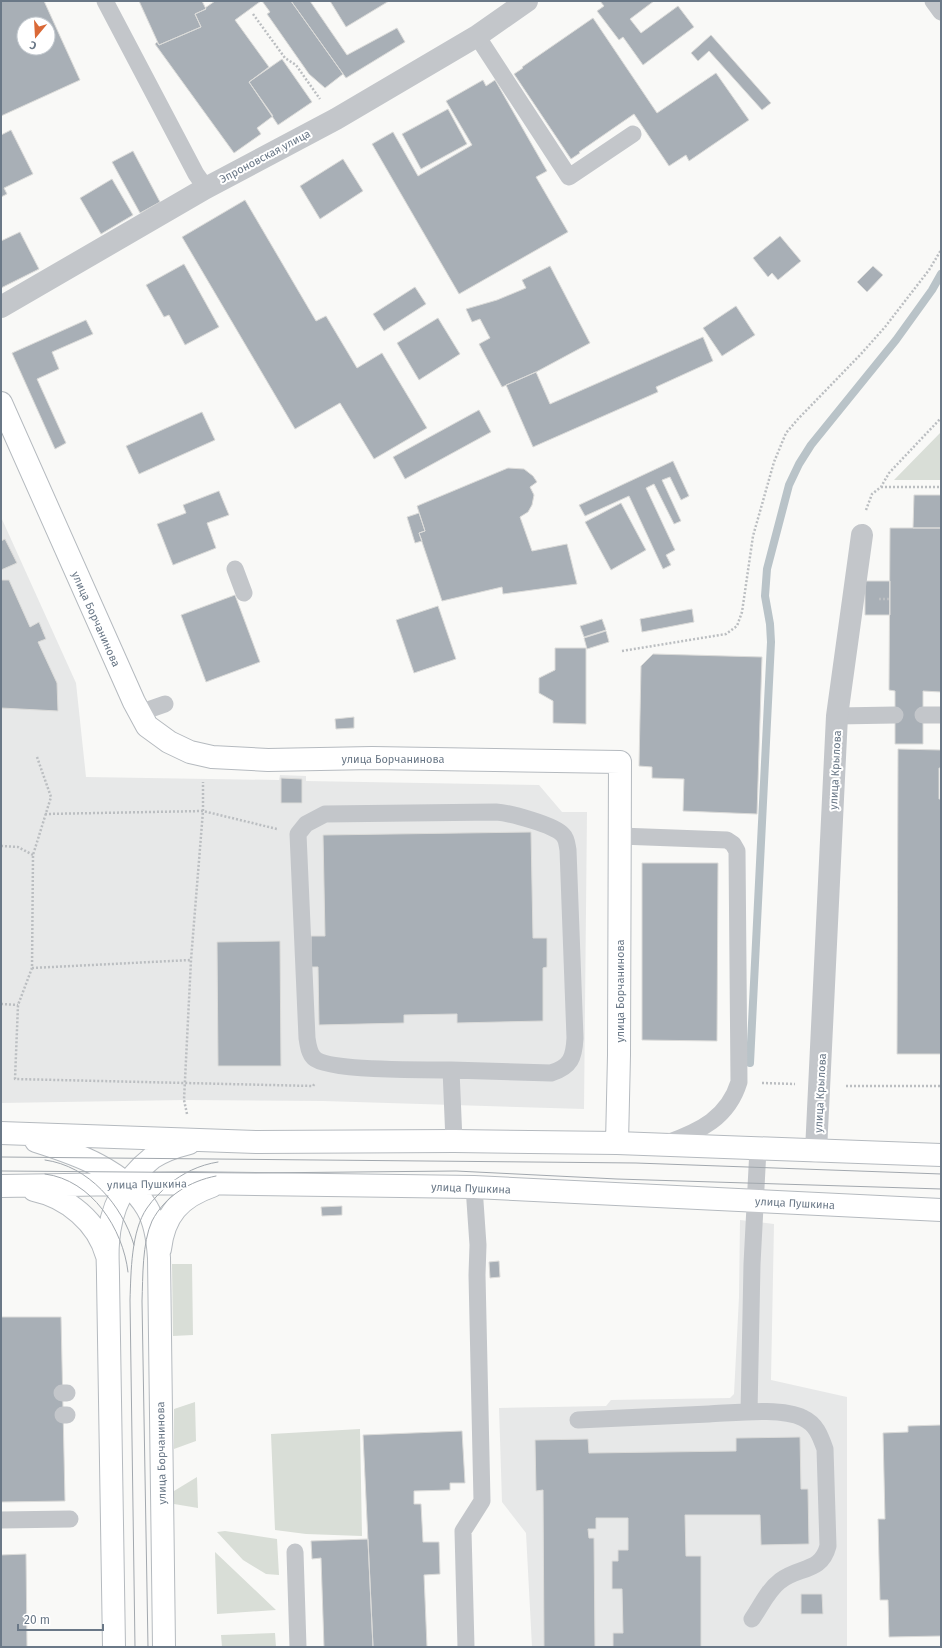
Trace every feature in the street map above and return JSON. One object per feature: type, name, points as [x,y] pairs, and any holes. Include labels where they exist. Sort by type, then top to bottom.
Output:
[{"type":"main road","name":"улица Борчанинова","points":[[1,403],[94,615],[139,713],[147,726],[169,742],[190,752],[212,757],[268,760],[372,758],[620,762],[617,1143]]},
{"type":"main road","points":[[6,1134],[256,1142],[454,1141],[663,1144],[758,1149],[941,1155]]},
{"type":"main road","points":[[6,1134],[64,1150],[100,1167],[127,1184],[147,1208],[157,1240],[159,1258]]},
{"type":"main road","points":[[114,1647],[108,1261],[108,1243],[113,1215],[115,1206],[127,1184],[153,1158],[176,1147],[211,1140]]},
{"type":"main road","name":"улица Пушкина","points":[[6,1186],[192,1183],[474,1187],[941,1210]]},
{"type":"main road","points":[[159,1258],[161,1239],[165,1225],[171,1214],[188,1197],[200,1190],[217,1184]]},
{"type":"main road","points":[[6,1186],[39,1191],[58,1198],[81,1214],[98,1234],[104,1246],[108,1261]]},
{"type":"main road","name":"улица Борчанинова","points":[[159,1258],[164,1647]]},
{"type":"street","name":"Эпроновская улица","points":[[1,307],[206,188],[336,119],[477,36],[527,1]]},
{"type":"street","name":"улица Крылова","points":[[816,1151],[837,716],[862,535]]},
{"type":"lane","points":[[104,1],[196,174],[206,188]]},
{"type":"lane","points":[[933,1],[941,12]]},
{"type":"lane","points":[[477,36],[569,177],[633,134]]},
{"type":"lane","points":[[235,569],[244,592]]},
{"type":"lane","points":[[139,713],[165,704]]},
{"type":"lane","points":[[837,716],[895,715]]},
{"type":"lane","points":[[923,715],[941,715]]},
{"type":"lane","points":[[496,812],[520,816],[555,829],[563,834],[568,850],[575,1038],[574,1051],[569,1063],[561,1070],[551,1073],[341,1066],[320,1062],[314,1058],[309,1049],[306,1038],[298,834],[306,824],[324,814],[496,812]]},
{"type":"lane","points":[[620,836],[727,840],[733,844],[737,851],[739,1082],[729,1105],[719,1116],[686,1136],[663,1144]]},
{"type":"lane","points":[[451,1070],[454,1141]]},
{"type":"lane","points":[[749,1412],[752,1264],[758,1149]]},
{"type":"lane","points":[[466,1647],[463,1531],[482,1501],[477,1275],[478,1245],[474,1187]]},
{"type":"lane","points":[[578,1420],[749,1412],[784,1413],[801,1417],[813,1424],[820,1435],[825,1448],[828,1546],[825,1556],[816,1565],[805,1568],[781,1580],[771,1590],[752,1619]]},
{"type":"lane","points":[[1,1520],[70,1519]]},
{"type":"lane","points":[[295,1552],[298,1647]]},
{"type":"path","points":[[253,14],[286,58],[296,65],[322,103]]},
{"type":"path","points":[[622,651],[726,634],[737,626],[742,612],[753,536],[762,500],[774,462],[786,433],[886,327],[929,270],[941,250]]},
{"type":"path","points":[[862,535],[864,516],[872,494],[881,487],[889,473],[941,418]]},
{"type":"path","points":[[881,487],[941,487]]},
{"type":"path","points":[[37,757],[51,797],[33,855],[32,968],[18,1005],[15,1079],[313,1086],[331,1065]]},
{"type":"path","points":[[188,1115],[184,1100],[191,960],[203,811],[203,780]]},
{"type":"path","points":[[46,814],[203,811],[298,834]]},
{"type":"path","points":[[1,846],[18,847],[33,855]]},
{"type":"path","points":[[32,968],[191,960]]},
{"type":"path","points":[[1,1004],[18,1005]]},
{"type":"shaded area","points":[[941,432],[941,480],[894,480]]},
{"type":"shaded area","points":[[1,517],[76,683],[86,777],[279,780],[280,775],[306,776],[306,781],[539,785],[562,812],[587,812],[584,1109],[323,1101],[184,1100],[1,1103]]},
{"type":"shaded area","points":[[740,1220],[774,1224],[771,1380],[847,1397],[847,1647],[532,1647],[526,1533],[502,1502],[499,1408],[606,1406],[611,1400],[730,1398],[734,1394],[739,1297]]},
{"type":"shaded area","points":[[172,1264],[192,1264],[193,1335],[173,1336]]},
{"type":"shaded area","points":[[195,1402],[196,1441],[174,1449],[174,1409]]},
{"type":"shaded area","points":[[360,1429],[362,1536],[306,1534],[275,1530],[271,1434]]},
{"type":"shaded area","points":[[197,1477],[198,1508],[174,1504],[174,1491]]},
{"type":"shaded area","points":[[225,1531],[277,1539],[279,1575],[266,1574],[243,1560],[217,1532]]},
{"type":"shaded area","points":[[215,1552],[276,1610],[217,1614]]},
{"type":"shaded area","points":[[275,1633],[276,1647],[222,1647],[221,1635]]},
{"type":"building","points":[[1,1],[44,1],[51,16],[16,16],[16,56],[56,56],[56,27],[80,80],[1,116]]},
{"type":"building","points":[[139,1],[202,1],[206,9],[195,14],[201,27],[159,45]]},
{"type":"building","points":[[215,1],[261,1],[235,20],[269,67],[249,82],[273,116],[257,128],[261,134],[234,153],[155,44],[157,42],[159,45],[201,27],[195,14],[206,9],[205,8]]},
{"type":"building","points":[[262,1],[291,1],[343,74],[325,88],[309,74],[267,14],[270,12]]},
{"type":"building","points":[[291,1],[310,1],[347,55],[397,28],[405,42],[346,78]]},
{"type":"building","points":[[330,1],[389,1],[346,27]]},
{"type":"building","points":[[600,1],[654,1],[630,19],[641,33],[678,6],[694,27],[643,65],[623,37],[619,40],[597,11],[604,6]]},
{"type":"building","points":[[593,18],[657,113],[716,73],[749,120],[689,161],[686,155],[669,166],[634,114],[571,159],[514,74]]},
{"type":"building","points":[[711,35],[771,103],[762,110],[709,51],[698,61],[691,53]]},
{"type":"building","points":[[282,59],[312,102],[278,125],[249,82]]},
{"type":"building","points":[[483,80],[486,86],[495,80],[547,171],[536,177],[568,232],[459,294],[372,144],[393,132],[418,176],[472,145],[446,101]]},
{"type":"building","points":[[448,109],[467,144],[421,169],[402,134]]},
{"type":"building","points":[[11,130],[33,174],[4,188],[7,194],[1,197],[1,135]]},
{"type":"building","points":[[133,151],[160,202],[140,213],[112,162]]},
{"type":"building","points":[[343,159],[363,191],[320,219],[300,186]]},
{"type":"building","points":[[112,179],[133,215],[101,234],[80,198]]},
{"type":"building","points":[[245,200],[316,321],[326,316],[357,368],[382,353],[427,428],[374,459],[340,403],[295,429],[182,237]]},
{"type":"building","points":[[20,232],[39,269],[1,288],[1,241]]},
{"type":"building","points":[[780,236],[801,261],[778,280],[772,273],[768,277],[753,258]]},
{"type":"building","points":[[184,264],[219,327],[185,345],[169,315],[164,317],[146,285]]},
{"type":"building","points":[[550,266],[590,343],[536,372],[502,387],[479,344],[490,338],[480,319],[472,322],[466,309],[497,300],[526,288],[522,280]]},
{"type":"building","points":[[873,266],[883,275],[867,292],[857,282]]},
{"type":"building","points":[[415,287],[426,304],[384,331],[373,314]]},
{"type":"building","points":[[736,306],[755,335],[722,356],[703,328]]},
{"type":"building","points":[[438,318],[460,354],[419,380],[397,343]]},
{"type":"building","points":[[86,320],[93,334],[52,352],[59,369],[37,379],[66,443],[55,449],[12,353]]},
{"type":"building","points":[[703,337],[713,361],[656,387],[658,392],[533,447],[506,385],[536,372],[550,404]]},
{"type":"building","points":[[479,410],[491,432],[405,479],[393,457]]},
{"type":"building","points":[[202,412],[215,440],[139,474],[126,446]]},
{"type":"building","points":[[673,461],[689,496],[681,500],[670,477],[662,480],[681,521],[674,524],[654,484],[646,488],[675,550],[666,555],[671,565],[663,569],[629,496],[585,516],[579,505]]},
{"type":"building","points":[[508,468],[524,469],[533,476],[537,482],[530,487],[534,495],[532,505],[528,512],[520,517],[532,551],[567,544],[577,584],[503,594],[502,587],[442,601],[419,533],[425,531],[417,506]]},
{"type":"building","points":[[219,491],[229,515],[207,523],[216,548],[173,565],[157,524],[186,513],[183,505]]},
{"type":"building","points":[[914,495],[941,495],[941,528],[913,528]]},
{"type":"building","points":[[621,503],[646,550],[611,570],[585,522]]},
{"type":"building","points":[[419,513],[425,531],[419,533],[422,541],[415,543],[407,517]]},
{"type":"building","points":[[890,528],[941,528],[941,692],[923,691],[923,744],[895,744],[895,691],[889,690]]},
{"type":"building","points":[[5,539],[17,563],[1,570],[1,541]]},
{"type":"building","points":[[1,580],[9,580],[30,627],[39,622],[46,639],[38,642],[57,683],[58,711],[1,708]]},
{"type":"building","points":[[865,581],[890,581],[890,615],[865,615]]},
{"type":"building","points":[[235,595],[260,662],[206,682],[181,615]]},
{"type":"building","points":[[438,606],[456,659],[414,673],[396,620]]},
{"type":"building","points":[[692,609],[694,622],[642,632],[640,619]]},
{"type":"building","points":[[602,619],[606,630],[584,637],[580,626]]},
{"type":"building","points":[[606,631],[609,642],[587,649],[584,638]]},
{"type":"building","points":[[555,648],[586,648],[586,724],[553,723],[553,701],[539,693],[539,678],[555,670]]},
{"type":"building","points":[[653,654],[762,657],[757,814],[683,811],[684,779],[652,778],[652,767],[639,766],[641,666]]},
{"type":"building","points":[[354,717],[354,728],[336,729],[335,719]]},
{"type":"building","points":[[898,749],[941,750],[941,1054],[897,1054]]},
{"type":"building","points":[[939,768],[941,768],[941,799],[939,799]]},
{"type":"building","points":[[281,778],[302,779],[302,803],[281,803]]},
{"type":"building","points":[[531,832],[533,938],[547,938],[547,967],[543,968],[543,1021],[457,1023],[457,1014],[404,1015],[404,1023],[319,1025],[318,967],[311,967],[311,936],[325,936],[323,835]]},
{"type":"building","points":[[642,863],[718,863],[717,1041],[642,1040]]},
{"type":"building","points":[[280,941],[281,1066],[218,1066],[217,942]]},
{"type":"building","points":[[342,1206],[342,1215],[322,1216],[321,1207]]},
{"type":"building","points":[[499,1261],[500,1277],[490,1278],[489,1262]]},
{"type":"building","points":[[1,1317],[61,1317],[65,1501],[1,1502]]},
{"type":"building","points":[[941,1425],[941,1636],[889,1637],[888,1600],[880,1600],[878,1519],[885,1519],[883,1433],[908,1432],[908,1426]]},
{"type":"building","points":[[462,1431],[465,1483],[450,1483],[450,1490],[414,1491],[414,1504],[421,1504],[423,1542],[439,1542],[440,1574],[424,1575],[427,1647],[373,1647],[363,1435]]},
{"type":"building","points":[[800,1437],[801,1489],[808,1489],[809,1544],[761,1545],[760,1515],[685,1515],[686,1556],[701,1556],[701,1647],[613,1647],[613,1633],[623,1633],[622,1589],[612,1589],[612,1561],[618,1561],[618,1550],[628,1550],[628,1518],[596,1518],[596,1529],[588,1529],[589,1538],[594,1538],[595,1647],[544,1647],[543,1490],[536,1491],[535,1440],[588,1439],[589,1453],[736,1451],[736,1438]]},
{"type":"building","points":[[368,1539],[373,1647],[324,1647],[321,1558],[312,1559],[311,1541]]},
{"type":"building","points":[[26,1554],[27,1647],[1,1647],[1,1555]]},
{"type":"building","points":[[801,1594],[822,1594],[823,1614],[801,1614]]},
{"type":"waterway","points":[[750,1063],[771,642],[770,624],[765,596],[767,569],[789,485],[799,464],[811,445],[896,340],[932,290],[941,274]]},
{"type":"tram line","points":[[1,1157],[636,1163],[941,1174]]},
{"type":"tram line","points":[[45,1160],[76,1170],[102,1190],[121,1216],[129,1230],[134,1245]]},
{"type":"tram line","points":[[135,1647],[130,1300],[135,1240],[142,1217],[147,1208],[168,1185],[192,1170],[204,1165],[218,1162]]},
{"type":"tram line","points":[[1,1171],[255,1173],[456,1171],[617,1179],[941,1189]]},
{"type":"tram line","points":[[45,1174],[62,1178],[91,1196],[102,1209],[120,1239],[128,1272]]},
{"type":"tram line","points":[[148,1647],[142,1301],[146,1239],[152,1221],[157,1212],[171,1197],[188,1186],[206,1178],[216,1176]]}]
